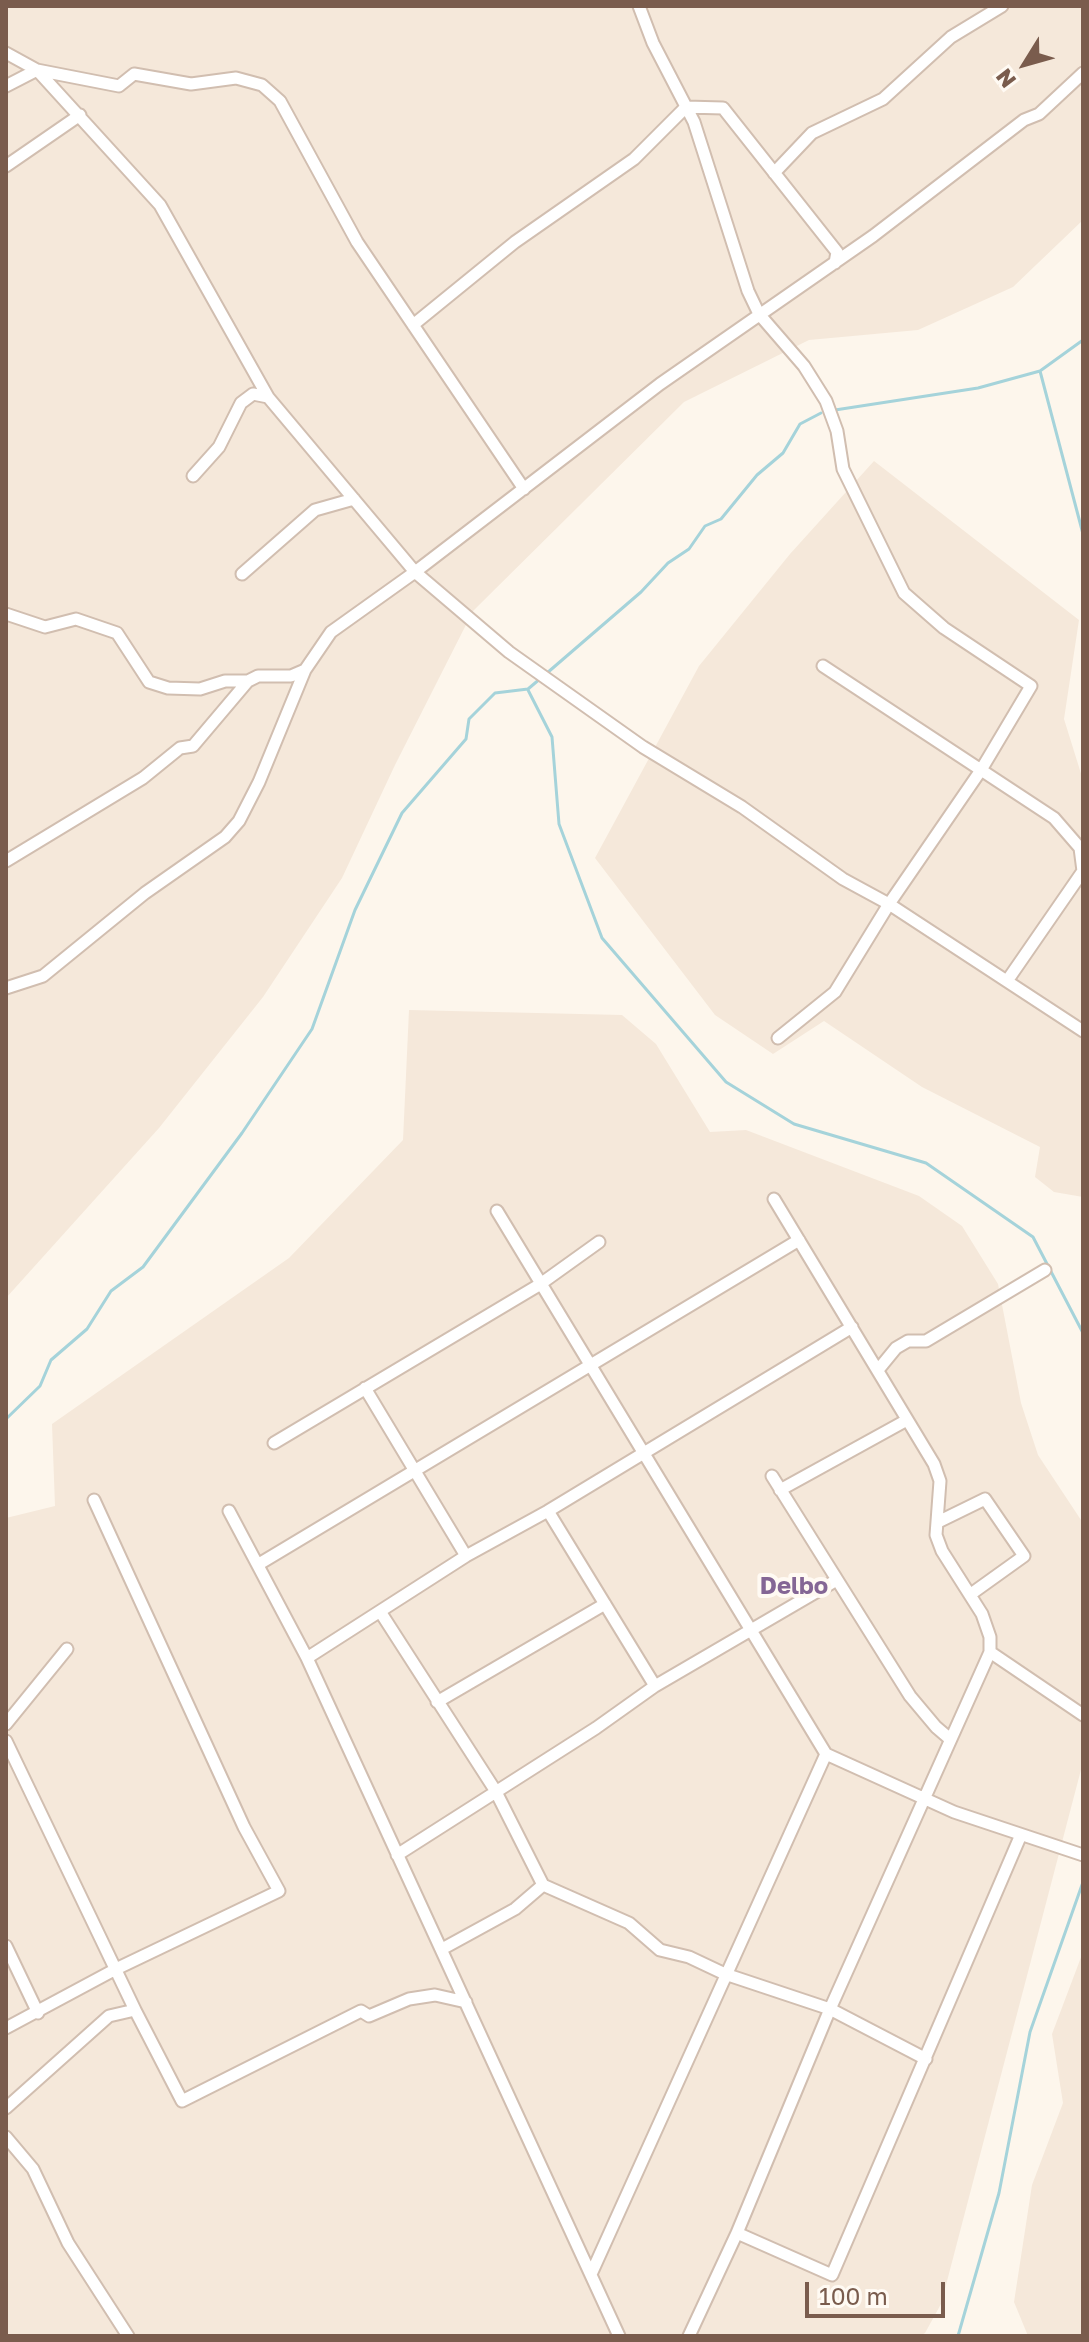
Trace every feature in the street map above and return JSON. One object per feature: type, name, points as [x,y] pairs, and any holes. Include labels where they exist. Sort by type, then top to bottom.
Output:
[{"type":"street","points":[[639,6],[686,107],[759,314],[804,366],[826,401],[837,431],[843,469],[904,593],[944,628],[1031,686],[981,770],[889,904],[835,992],[778,1038]]},
{"type":"street","points":[[774,173],[812,133],[883,99],[951,37],[1002,6]]},
{"type":"street","points":[[6,53],[37,70],[160,205],[268,397],[415,572],[509,652],[643,747],[742,807],[843,879],[889,904],[1083,1031]]},
{"type":"street","points":[[6,86],[37,70],[119,86],[134,74],[191,84],[236,78],[262,85],[280,101],[357,242],[524,489]]},
{"type":"street","points":[[6,988],[43,976],[145,893],[225,837],[239,821],[259,782],[305,670],[331,632],[759,314],[835,263],[1024,120],[1039,114],[1083,73]]},
{"type":"street","points":[[413,325],[515,242],[634,159],[686,107],[723,108],[837,252],[835,263]]},
{"type":"street","points":[[6,166],[80,115]]},
{"type":"street","points":[[193,476],[219,447],[241,403],[253,394],[268,397]]},
{"type":"street","points":[[242,574],[315,510],[354,499]]},
{"type":"street","points":[[6,614],[45,627],[76,619],[117,633],[149,682],[168,688],[200,689],[225,681],[248,681]]},
{"type":"street","points":[[823,666],[1054,818],[1080,848],[1083,871],[1007,981]]},
{"type":"street","points":[[6,861],[143,778],[180,748],[193,746],[248,681],[258,676],[291,676],[305,670]]},
{"type":"street","points":[[689,2336],[737,2233],[830,2009],[990,1652],[987,1626],[971,1594],[942,1551],[936,1535],[940,1481],[934,1464],[774,1199]]},
{"type":"street","points":[[497,1211],[641,1454],[826,1754],[1020,1837],[1083,1855]]},
{"type":"street","points":[[259,1564],[590,1369],[799,1240]]},
{"type":"street","points":[[274,1443],[539,1285],[599,1242]]},
{"type":"street","points":[[878,1370],[896,1348],[908,1341],[926,1341],[1045,1270]]},
{"type":"street","points":[[307,1658],[466,1556],[548,1511],[852,1327]]},
{"type":"street","points":[[365,1388],[466,1556]]},
{"type":"street","points":[[780,1490],[907,1420]]},
{"type":"street","points":[[772,1476],[835,1581],[916,1705],[950,1739]]},
{"type":"street","points":[[938,1522],[985,1499],[1024,1556],[971,1594]]},
{"type":"street","points":[[6,2028],[116,1969],[279,1891],[244,1827],[94,1500]]},
{"type":"street","points":[[229,1511],[307,1658],[619,2336]]},
{"type":"street","points":[[548,1511],[655,1686]]},
{"type":"street","points":[[397,1855],[596,1728],[655,1686],[835,1581]]},
{"type":"street","points":[[437,1702],[605,1604]]},
{"type":"street","points":[[381,1613],[495,1790],[543,1885],[629,1923],[660,1950],[689,1957],[725,1974],[830,2009],[926,2059]]},
{"type":"street","points":[[6,1724],[67,1649]]},
{"type":"street","points":[[990,1652],[1083,1715]]},
{"type":"street","points":[[6,1741],[182,2101],[361,2011],[369,2016],[409,1999],[435,1995],[466,2002]]},
{"type":"street","points":[[592,2272],[826,1754]]},
{"type":"street","points":[[737,2233],[832,2275],[1020,1837]]},
{"type":"street","points":[[442,1949],[515,1909],[543,1885]]},
{"type":"street","points":[[6,1946],[38,2013]]},
{"type":"street","points":[[6,2108],[109,2016],[135,2010]]},
{"type":"street","points":[[6,2137],[33,2169],[68,2243],[128,2336]]},
{"type":"shaded area","points":[[6,6],[1083,6],[1083,220],[1013,287],[918,330],[809,340],[684,402],[473,611],[342,878],[263,997],[159,1128],[6,1298]]},
{"type":"shaded area","points":[[874,461],[1079,620],[1064,719],[1083,780],[1083,1197],[1054,1192],[1035,1177],[1040,1147],[922,1087],[824,1021],[773,1054],[715,1015],[595,858],[699,666],[790,554]]},
{"type":"shaded area","points":[[409,1010],[622,1015],[656,1044],[710,1132],[746,1130],[919,1196],[962,1226],[998,1284],[1021,1403],[1038,1455],[1083,1523],[1083,1762],[941,2304],[925,2333],[920,2336],[6,2336],[6,1518],[55,1506],[52,1424],[289,1258],[403,1140]]},
{"type":"shaded area","points":[[1083,1952],[1083,2336],[1028,2336],[1014,2302],[1032,2185],[1063,2103],[1052,2034]]},
{"type":"waterway","points":[[835,410],[978,388],[1040,371],[1083,340]]},
{"type":"waterway","points":[[1040,371],[1083,534]]},
{"type":"waterway","points":[[547,673],[641,592],[668,563],[689,549],[705,526],[721,519],[757,475],[783,453],[800,424],[821,413]]},
{"type":"waterway","points":[[6,1419],[40,1386],[51,1360],[87,1329],[111,1291],[143,1267],[242,1133],[312,1029],[355,910],[402,813],[466,739],[469,719],[495,693],[528,689],[541,678]]},
{"type":"waterway","points":[[528,690],[552,737],[559,824],[602,938],[726,1082],[794,1124],[926,1163],[1033,1237],[1083,1333]]},
{"type":"waterway","points":[[958,2336],[999,2193],[1030,2032],[1083,1882]]},
{"type":"district","name":"Delbo","points":[[794,1586]]}]
